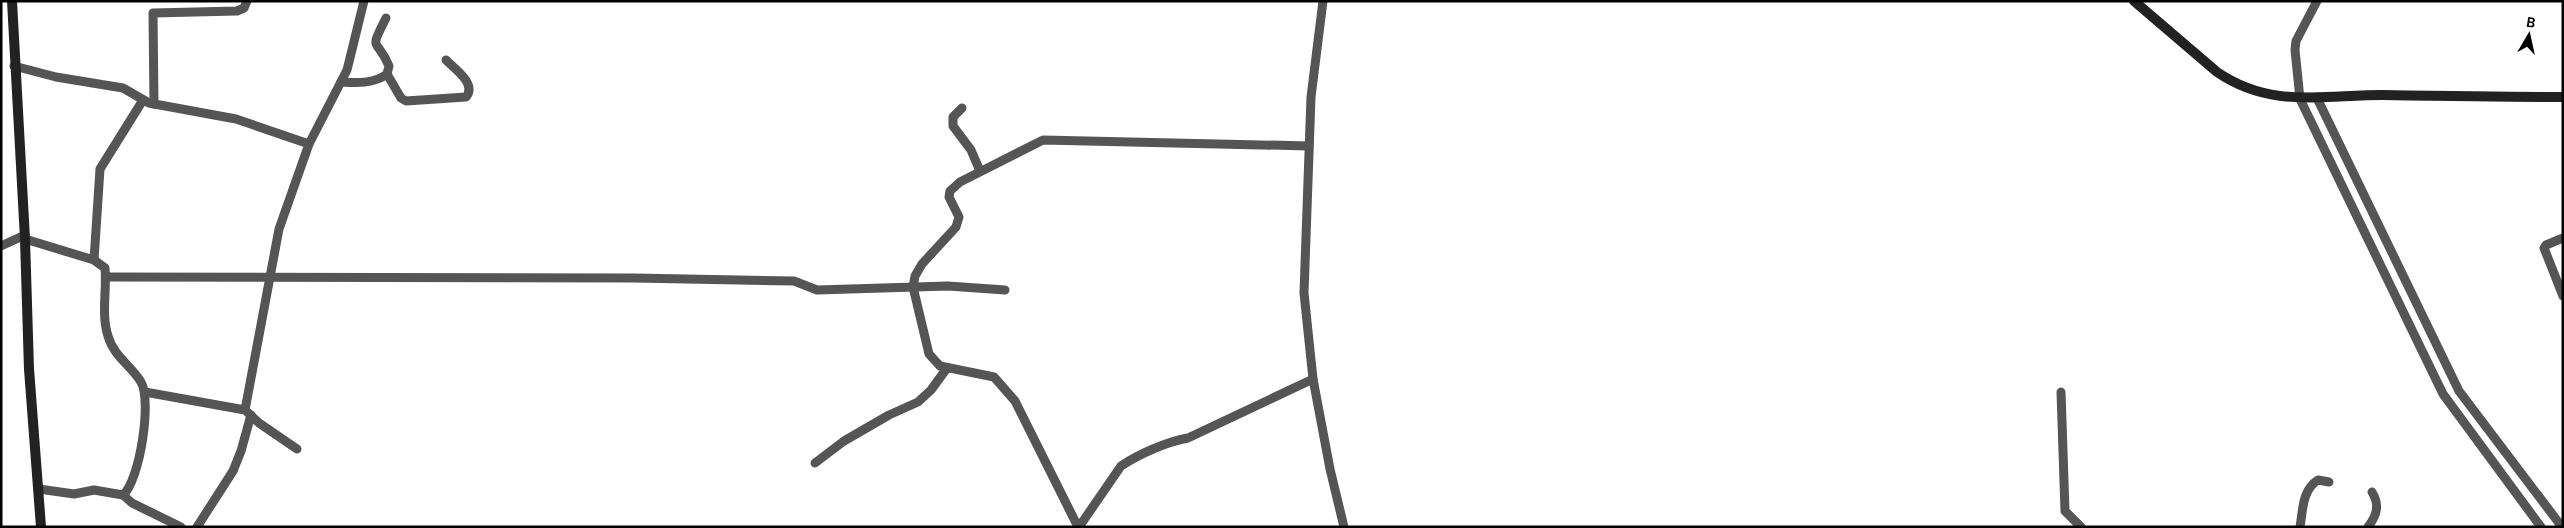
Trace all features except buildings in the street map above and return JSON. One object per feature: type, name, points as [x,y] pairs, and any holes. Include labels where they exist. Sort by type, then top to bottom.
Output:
[{"type":"street","points":[[12,1],[14,66],[25,237],[29,369],[41,527]]},
{"type":"street","points":[[154,104],[153,13],[237,11],[244,8],[248,1]]},
{"type":"street","points":[[197,527],[233,471],[241,451],[269,279],[282,217],[310,144],[347,70],[364,1]]},
{"type":"street","points":[[1323,1],[1317,40],[1309,146],[1304,293],[1313,379],[1330,469],[1344,527]]},
{"type":"street","points":[[2134,1],[2230,81],[2252,91],[2300,99],[2377,95],[2563,98]]},
{"type":"street","points":[[2317,1],[2296,41],[2295,50],[2300,99],[2443,394],[2541,527]]},
{"type":"street","points":[[341,82],[364,83],[382,78],[387,74],[389,66],[374,41],[386,18]]},
{"type":"street","points":[[387,74],[402,98],[406,101],[466,97],[470,89],[468,83],[446,60]]},
{"type":"street","points":[[14,66],[56,77],[123,88],[154,104],[236,119],[310,144]]},
{"type":"street","points":[[2317,98],[2459,391],[2562,527]]},
{"type":"street","points":[[94,260],[100,169],[143,100]]},
{"type":"street","points":[[962,108],[953,117],[953,126],[971,150],[980,171]]},
{"type":"street","points":[[1309,146],[1043,140],[980,171],[960,182],[950,191],[949,197],[960,217],[956,226],[922,264],[915,276],[913,287],[929,354],[935,362],[946,368],[985,373],[1002,382],[1015,401],[1079,527],[1121,466],[1178,440],[1188,438],[1313,379]]},
{"type":"street","points":[[1,246],[25,237],[94,260],[105,268],[107,336],[118,358],[136,374],[145,392],[145,419],[134,474],[123,495]]},
{"type":"street","points":[[2563,238],[2546,244],[2544,248],[2563,296]]},
{"type":"street","points":[[106,277],[269,279],[647,278],[794,281],[817,290],[948,286],[1005,290]]},
{"type":"street","points":[[815,463],[844,440],[889,415],[918,402],[931,390],[946,368]]},
{"type":"street","points":[[145,392],[248,413],[297,448]]},
{"type":"street","points":[[2061,392],[2065,511],[2081,527]]},
{"type":"street","points":[[2300,527],[2306,492],[2311,484],[2318,480],[2329,482]]},
{"type":"street","points":[[39,489],[74,494],[94,490],[123,495],[132,503],[181,527]]},
{"type":"street","points":[[2368,527],[2377,508],[2377,500],[2372,492]]}]
